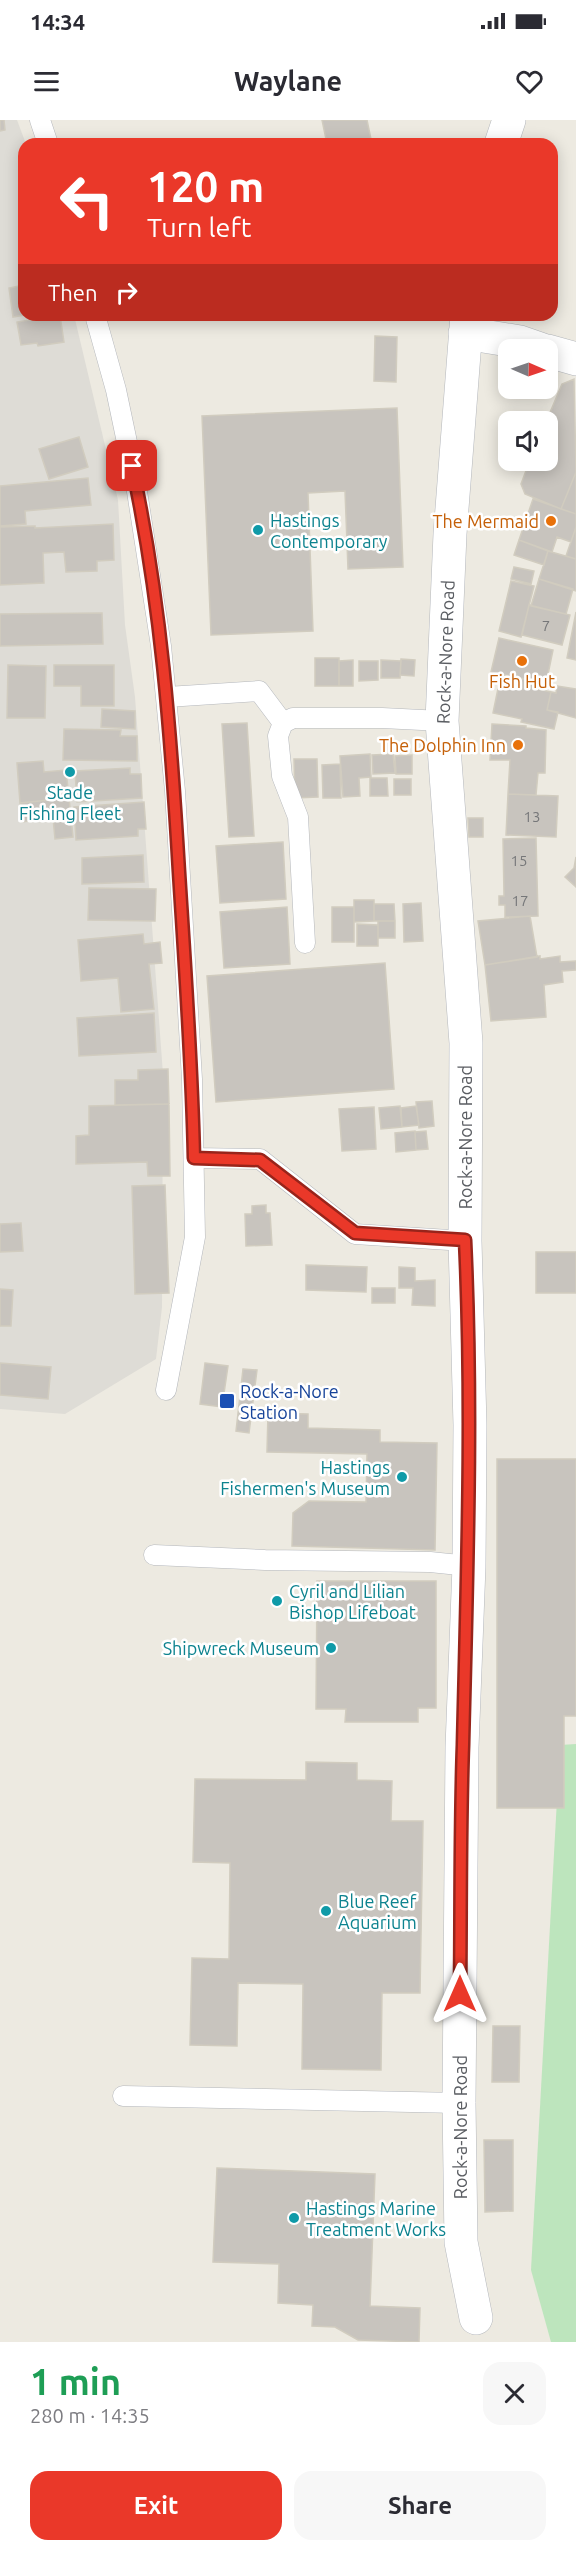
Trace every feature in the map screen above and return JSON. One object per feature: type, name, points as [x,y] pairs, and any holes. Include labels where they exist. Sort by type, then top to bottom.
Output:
[{"type":"street","points":[[503,138],[509,120]]},
{"type":"street","points":[[466,324],[511,339]]},
{"type":"street","name":"Rock-a-Nore Road","points":[[466,324],[450,534],[442,721],[466,1043],[465,1240],[469,1329],[469,1566],[462,1747],[459,2103],[461,2242],[476,2319]]},
{"type":"street","points":[[558,354],[576,359]]},
{"type":"lane","points":[[40,120],[46,138]]},
{"type":"lane","points":[[97,321],[116,390],[136,485],[161,646],[175,791],[192,1079],[195,1237],[166,1390]]},
{"type":"lane","points":[[166,697],[259,691],[283,723]]},
{"type":"lane","points":[[305,943],[298,817],[282,776],[278,735],[283,723],[292,718],[442,721]]},
{"type":"lane","points":[[194,1158],[260,1160],[355,1233],[465,1240]]},
{"type":"lane","points":[[154,1555],[265,1560],[430,1562],[469,1566]]},
{"type":"lane","points":[[123,2096],[459,2103]]},
{"type":"shaded area","name":"Stade Fishing Fleet","points":[[0,120],[17,120],[24,138],[18,138],[18,321],[75,321],[118,500],[125,625],[135,697],[163,1074],[162,1307],[156,1359],[65,1414],[0,1409]]},
{"type":"green space","points":[[576,1744],[576,2342],[551,2342],[531,2270],[560,1745]]},
{"type":"building","points":[[0,120],[4,120],[5,130],[0,131]]},
{"type":"building","points":[[322,120],[367,120],[371,138],[326,138]]},
{"type":"building","points":[[18,286],[18,316],[13,317],[9,288]]},
{"type":"building","points":[[61,321],[64,342],[38,346],[37,343],[21,345],[17,322]]},
{"type":"building","points":[[375,336],[397,337],[396,382],[374,381]]},
{"type":"building","points":[[574,379],[576,472],[561,509],[525,494],[521,484],[526,471],[558,471],[558,411],[551,411],[556,399],[558,399],[562,384]]},
{"type":"building","name":"Hastings Contemporary","points":[[397,408],[403,567],[348,569],[345,491],[308,493],[313,631],[211,635],[202,416]]},
{"type":"building","points":[[79,437],[88,467],[49,479],[39,449]]},
{"type":"building","points":[[576,472],[576,514],[561,509]]},
{"type":"building","points":[[88,478],[91,505],[25,511],[26,524],[0,526],[0,486]]},
{"type":"building","name":"The Mermaid","points":[[533,499],[576,514],[576,527],[571,542],[557,537],[552,552],[519,540]]},
{"type":"building","points":[[113,524],[114,560],[97,561],[97,571],[66,572],[64,552],[43,553],[44,583],[0,585],[0,527],[35,526],[35,528]]},
{"type":"building","points":[[576,527],[576,559],[566,556]]},
{"type":"building","points":[[519,540],[548,551],[544,565],[514,555]]},
{"type":"building","points":[[548,551],[576,559],[576,591],[539,579]]},
{"type":"building","points":[[514,567],[534,571],[531,584],[511,579]]},
{"type":"building","points":[[539,579],[573,589],[566,614],[531,606]]},
{"type":"building","points":[[511,581],[534,586],[521,637],[499,631]]},
{"type":"building","points":[[529,605],[570,615],[562,645],[522,635]]},
{"type":"building","points":[[576,612],[576,660],[567,658]]},
{"type":"building","points":[[102,613],[103,644],[0,646],[0,614]]},
{"type":"building","name":"Fish Hut","points":[[499,638],[553,650],[546,684],[491,672]]},
{"type":"building","points":[[315,658],[339,658],[339,686],[315,686]]},
{"type":"building","points":[[401,659],[415,660],[414,676],[400,675]]},
{"type":"building","points":[[353,660],[353,686],[339,686],[339,661]]},
{"type":"building","points":[[381,660],[401,661],[400,678],[381,678]]},
{"type":"building","points":[[359,661],[378,661],[378,680],[359,681]]},
{"type":"building","points":[[8,665],[46,666],[45,718],[7,718]]},
{"type":"building","points":[[54,665],[114,665],[114,706],[81,706],[81,686],[54,686]]},
{"type":"building","points":[[501,674],[535,681],[533,688],[551,692],[547,710],[558,712],[554,729],[493,713]]},
{"type":"building","points":[[557,686],[576,689],[576,718],[547,710],[551,692],[556,693]]},
{"type":"building","points":[[102,709],[135,711],[135,729],[101,727]]},
{"type":"building","points":[[247,723],[254,836],[229,837],[222,724]]},
{"type":"building","name":"The Dolphin Inn","points":[[492,724],[546,730],[545,773],[538,773],[536,795],[508,794],[510,760],[490,760]]},
{"type":"building","points":[[64,729],[121,730],[120,736],[137,736],[137,761],[63,760]]},
{"type":"building","points":[[370,754],[371,777],[359,778],[360,796],[343,797],[340,756]]},
{"type":"building","points":[[393,754],[395,773],[373,774],[372,755]]},
{"type":"building","points":[[412,755],[412,774],[396,774],[395,756]]},
{"type":"building","points":[[294,759],[317,759],[318,797],[295,798]]},
{"type":"building","points":[[43,761],[44,772],[66,770],[69,798],[20,803],[17,763]]},
{"type":"building","points":[[340,764],[341,798],[323,798],[322,765]]},
{"type":"building","points":[[130,768],[130,774],[141,774],[142,798],[77,802],[75,771]]},
{"type":"building","points":[[370,778],[387,778],[388,796],[370,796]]},
{"type":"building","points":[[394,779],[411,779],[411,795],[394,795]]},
{"type":"building","points":[[508,794],[558,796],[556,837],[506,835]]},
{"type":"building","points":[[69,798],[73,837],[55,839],[53,818],[22,822],[20,803]]},
{"type":"building","points":[[144,802],[146,829],[138,829],[138,836],[76,840],[74,807]]},
{"type":"building","points":[[468,818],[483,818],[483,837],[469,837]]},
{"type":"building","points":[[536,838],[538,916],[505,917],[505,905],[499,905],[499,896],[504,896],[503,839]]},
{"type":"building","points":[[283,842],[286,899],[220,903],[216,846]]},
{"type":"building","points":[[143,855],[144,882],[82,884],[82,858]]},
{"type":"building","points":[[576,857],[576,887],[565,877],[574,868]]},
{"type":"building","points":[[89,888],[156,889],[155,921],[88,920]]},
{"type":"building","points":[[354,900],[374,900],[374,921],[354,922]]},
{"type":"building","points":[[421,903],[423,941],[404,942],[403,904]]},
{"type":"building","points":[[374,904],[394,904],[395,921],[374,921]]},
{"type":"building","points":[[287,907],[290,964],[224,968],[220,912]]},
{"type":"building","points":[[332,907],[354,907],[354,942],[332,942]]},
{"type":"building","points":[[530,916],[537,957],[485,965],[478,921]]},
{"type":"building","points":[[378,921],[395,921],[395,938],[378,938]]},
{"type":"building","points":[[357,924],[378,925],[378,946],[357,946]]},
{"type":"building","points":[[143,934],[144,944],[160,942],[162,963],[149,964],[154,1009],[121,1012],[118,978],[81,981],[78,940]]},
{"type":"building","points":[[540,956],[540,959],[560,956],[560,962],[576,961],[576,970],[562,971],[563,982],[544,985],[546,1017],[491,1021],[485,965]]},
{"type":"building","points":[[385,963],[394,1089],[216,1102],[207,976]]},
{"type":"building","points":[[154,1013],[156,1052],[79,1056],[77,1018]]},
{"type":"building","points":[[168,1069],[169,1104],[115,1105],[115,1080],[138,1080],[138,1070]]},
{"type":"building","points":[[432,1101],[434,1126],[419,1128],[416,1102]]},
{"type":"building","points":[[169,1104],[170,1176],[148,1176],[147,1162],[76,1164],[76,1136],[89,1135],[89,1106]]},
{"type":"building","points":[[400,1106],[402,1127],[381,1129],[379,1108]]},
{"type":"building","points":[[416,1106],[419,1125],[402,1127],[401,1108]]},
{"type":"building","points":[[374,1107],[376,1149],[342,1151],[339,1109]]},
{"type":"building","points":[[415,1131],[416,1150],[396,1152],[395,1133]]},
{"type":"building","points":[[426,1131],[428,1149],[416,1150],[415,1132]]},
{"type":"building","points":[[165,1185],[169,1293],[135,1294],[132,1186]]},
{"type":"building","points":[[266,1205],[266,1213],[270,1213],[272,1245],[246,1246],[245,1214],[252,1214],[252,1206]]},
{"type":"building","points":[[21,1223],[23,1251],[0,1252],[0,1224]]},
{"type":"building","points":[[536,1252],[576,1252],[576,1293],[536,1293]]},
{"type":"building","points":[[306,1265],[367,1267],[366,1292],[306,1290]]},
{"type":"building","points":[[399,1267],[415,1268],[415,1281],[435,1280],[435,1306],[412,1305],[413,1288],[399,1288]]},
{"type":"building","points":[[372,1288],[395,1288],[395,1303],[372,1303]]},
{"type":"building","points":[[0,1289],[13,1290],[11,1326],[0,1326]]},
{"type":"building","points":[[0,1363],[51,1367],[48,1399],[0,1395]]},
{"type":"building","points":[[205,1363],[228,1366],[222,1407],[200,1404]]},
{"type":"building","points":[[243,1369],[257,1370],[249,1433],[236,1431]]},
{"type":"building","name":"Hastings Fishermen's Museum","points":[[268,1413],[308,1414],[308,1428],[380,1430],[380,1442],[437,1443],[435,1550],[292,1546],[293,1513],[309,1501],[366,1502],[367,1454],[267,1452]]},
{"type":"building","points":[[497,1459],[576,1459],[576,1716],[564,1716],[564,1808],[497,1808]]},
{"type":"building","points":[[317,1581],[436,1581],[436,1708],[418,1708],[418,1722],[345,1722],[346,1709],[316,1709]]},
{"type":"building","name":"Blue Reef Aquarium","points":[[306,1762],[357,1763],[357,1780],[392,1781],[391,1821],[423,1821],[420,1993],[382,1993],[381,2070],[302,2069],[303,1984],[238,1983],[237,2046],[190,2045],[192,1958],[229,1959],[230,1863],[193,1862],[195,1779],[306,1780]]},
{"type":"building","points":[[493,2026],[520,2026],[519,2082],[492,2082]]},
{"type":"building","points":[[484,2140],[513,2140],[513,2211],[485,2212]]},
{"type":"building","name":"Hastings Marine Treatment Works","points":[[217,2168],[375,2174],[370,2306],[420,2308],[419,2342],[358,2340],[335,2327],[312,2326],[313,2305],[278,2303],[279,2264],[213,2262]]},
{"type":"place","name":"The Mermaid","points":[[551,521]]},
{"type":"place","name":"Hastings Contemporary","points":[[258,530]]},
{"type":"place","name":"Fish Hut","points":[[522,661]]},
{"type":"place","name":"The Dolphin Inn","points":[[518,745]]},
{"type":"place","name":"Stade Fishing Fleet","points":[[70,772]]},
{"type":"place","name":"Rock-a-Nore Station","points":[[227,1401]]},
{"type":"place","name":"Hastings Fishermen's Museum","points":[[402,1477]]},
{"type":"place","name":"Cyril and Lilian Bishop Lifeboat","points":[[277,1601]]},
{"type":"place","name":"Shipwreck Museum","points":[[331,1648]]},
{"type":"place","name":"Blue Reef Aquarium","points":[[326,1911]]},
{"type":"place","name":"Hastings Marine Treatment Works","points":[[294,2218]]},
{"type":"route","points":[[132,466],[161,646],[175,791],[192,1079],[194,1158],[260,1160],[355,1233],[465,1240],[470,1425],[469,1566],[462,1747],[460,1994]]}]
